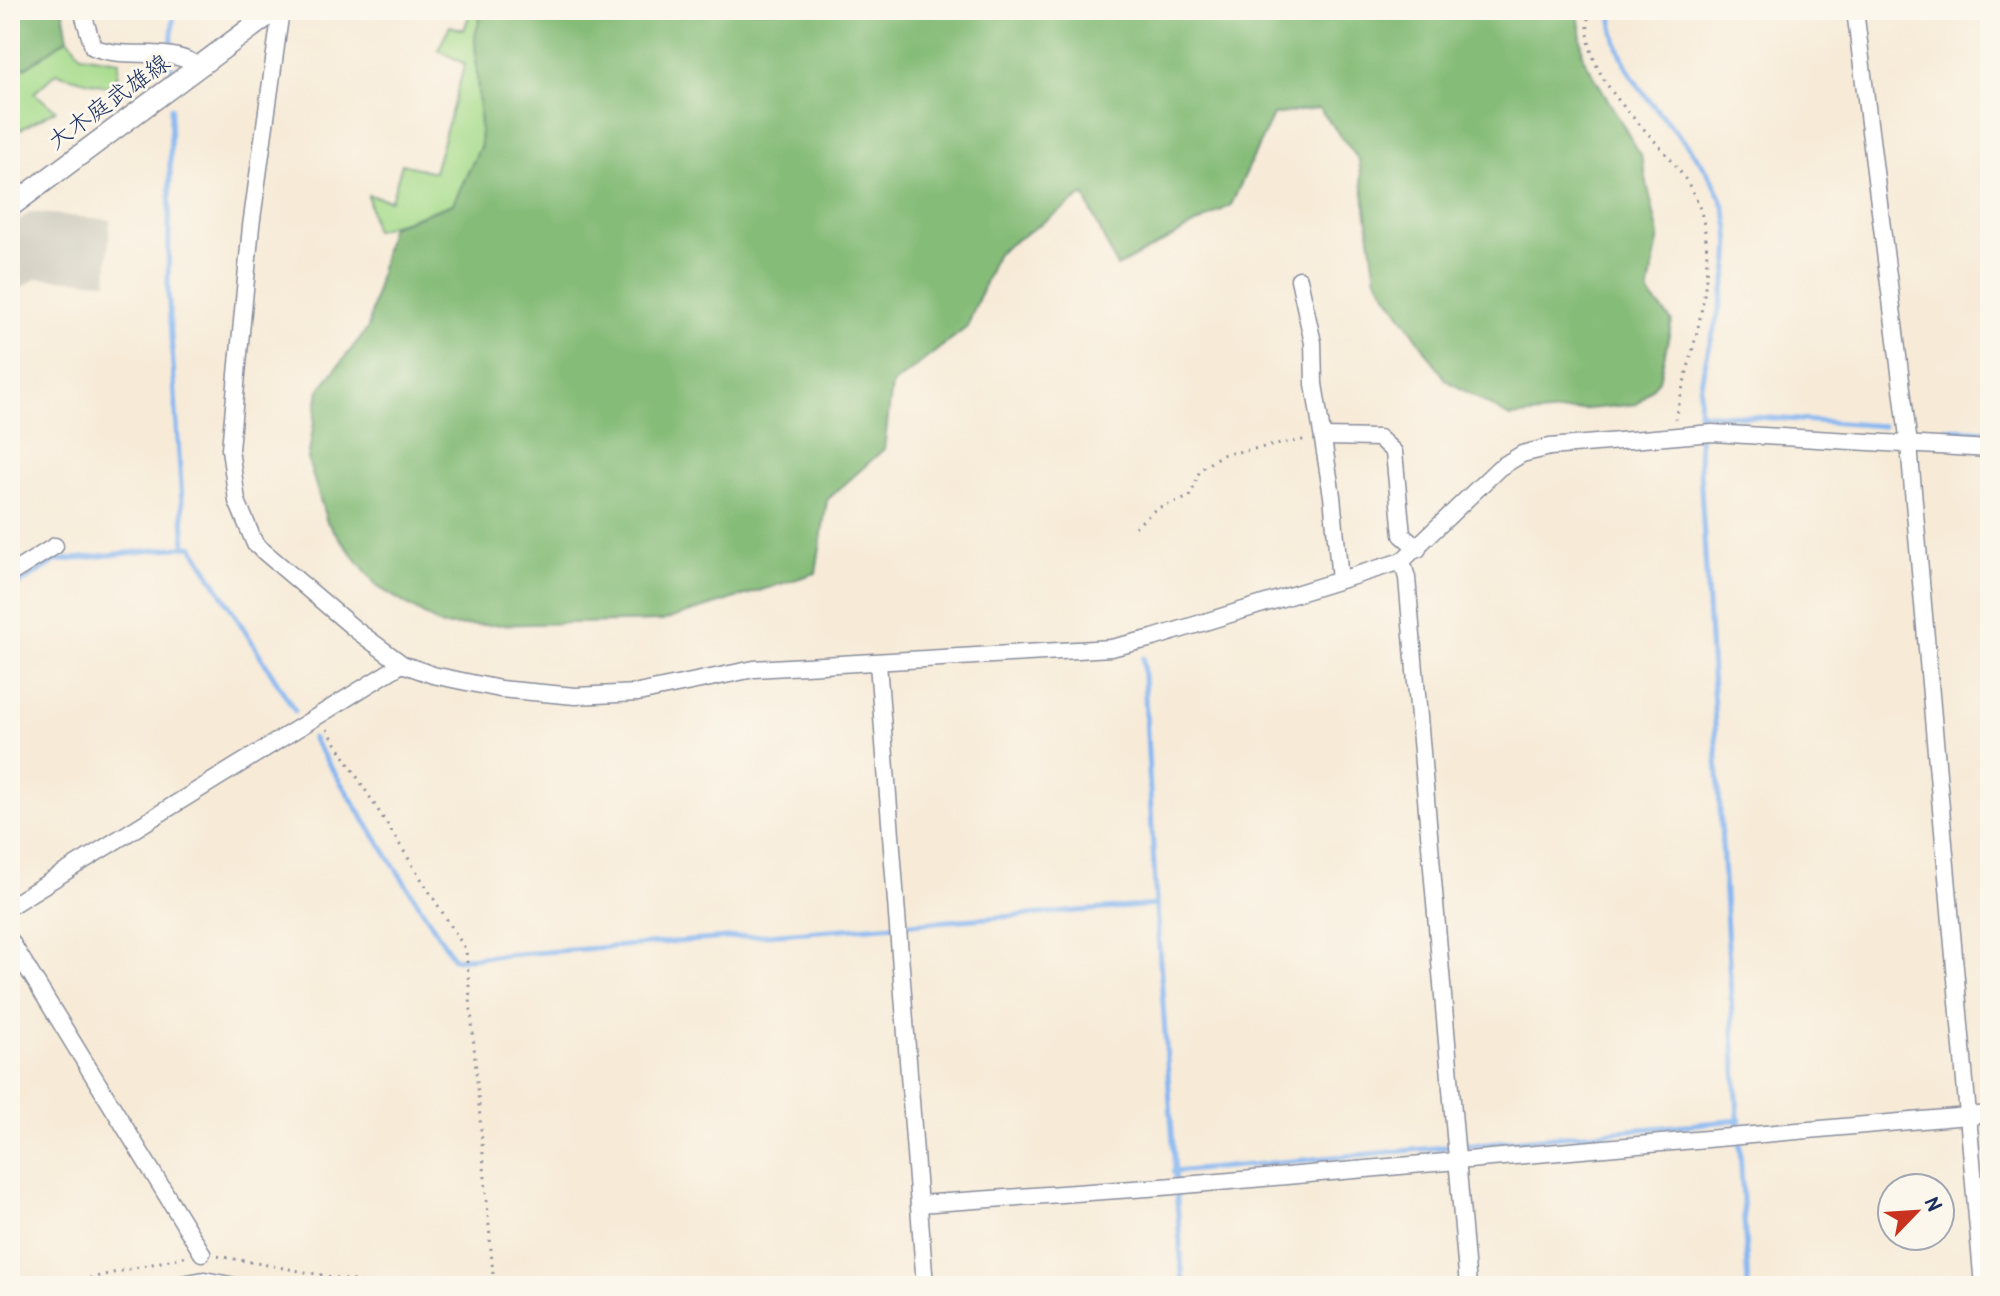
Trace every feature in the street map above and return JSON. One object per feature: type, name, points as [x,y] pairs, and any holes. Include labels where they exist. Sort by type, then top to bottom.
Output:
[{"type":"main road","name":"大木庭武雄線","points":[[10,207],[199,67],[249,18],[275,10]]},
{"type":"street","points":[[82,10],[93,47],[106,52],[187,58],[199,67]]},
{"type":"street","points":[[281,10],[251,226],[232,400],[230,449],[237,501],[255,544],[402,664],[433,675],[500,689],[575,696],[638,693],[754,669],[1111,648],[1153,638],[1402,561],[1418,549],[1499,468],[1522,454],[1550,447],[1712,433],[1990,449]]},
{"type":"street","points":[[1855,10],[1909,445],[1983,1286]]},
{"type":"street","points":[[1299,279],[1313,343],[1314,384],[1340,580]]},
{"type":"street","points":[[1323,437],[1379,438],[1394,452],[1402,535],[1418,549]]},
{"type":"street","points":[[10,574],[55,546]]},
{"type":"street","points":[[1402,561],[1407,578],[1468,1286]]},
{"type":"street","points":[[878,663],[925,1286]]},
{"type":"street","points":[[10,906],[402,664]]},
{"type":"street","points":[[10,940],[202,1253]]},
{"type":"street","points":[[919,1204],[1185,1185],[1456,1150],[1729,1137],[1990,1114]]},
{"type":"street","points":[[171,1286],[204,1280],[235,1286]]},
{"type":"path","points":[[1589,10],[1591,51],[1610,89],[1684,178],[1703,216],[1708,248],[1703,298],[1679,434]]},
{"type":"path","points":[[1135,527],[1157,508],[1190,497],[1200,470],[1221,455],[1323,437]]},
{"type":"path","points":[[319,716],[466,950],[494,1286]]},
{"type":"shaded area","points":[[30,212],[110,220],[107,282],[37,278],[10,295],[10,228]]},
{"type":"green space","points":[[10,10],[63,10],[68,38],[25,68],[10,61]]},
{"type":"green space","points":[[471,10],[482,10],[475,37],[481,145],[453,204],[374,231],[368,195],[391,200],[402,164],[434,172],[465,64],[438,50],[450,26],[464,30]]},
{"type":"green space","points":[[482,10],[1578,10],[1583,57],[1641,156],[1659,236],[1648,293],[1672,321],[1659,380],[1637,404],[1510,417],[1446,380],[1376,278],[1359,160],[1319,108],[1273,115],[1231,205],[1117,267],[1084,195],[997,253],[967,327],[892,385],[884,449],[827,500],[816,573],[662,621],[442,626],[378,587],[327,522],[308,460],[319,390],[368,328],[390,227],[453,204],[481,145],[475,37]]},
{"type":"green space","points":[[68,38],[81,55],[119,61],[116,89],[56,73],[34,93],[56,110],[10,135],[10,61],[25,68]]},
{"type":"waterway","points":[[171,48],[174,10]]},
{"type":"waterway","points":[[1611,10],[1617,43],[1629,71],[1703,165],[1718,190],[1730,240],[1726,283],[1700,391],[1699,452],[1748,1286]]},
{"type":"waterway","points":[[171,65],[171,76]]},
{"type":"waterway","points":[[171,108],[168,289],[185,547]]},
{"type":"waterway","points":[[1700,413],[1883,426]]},
{"type":"waterway","points":[[1946,429],[1990,431]]},
{"type":"waterway","points":[[10,590],[55,561],[192,546],[295,711]]},
{"type":"waterway","points":[[1143,658],[1156,905]]},
{"type":"waterway","points":[[312,738],[454,959],[1156,905],[1183,1286]]},
{"type":"waterway","points":[[1173,1172],[1740,1120]]}]
